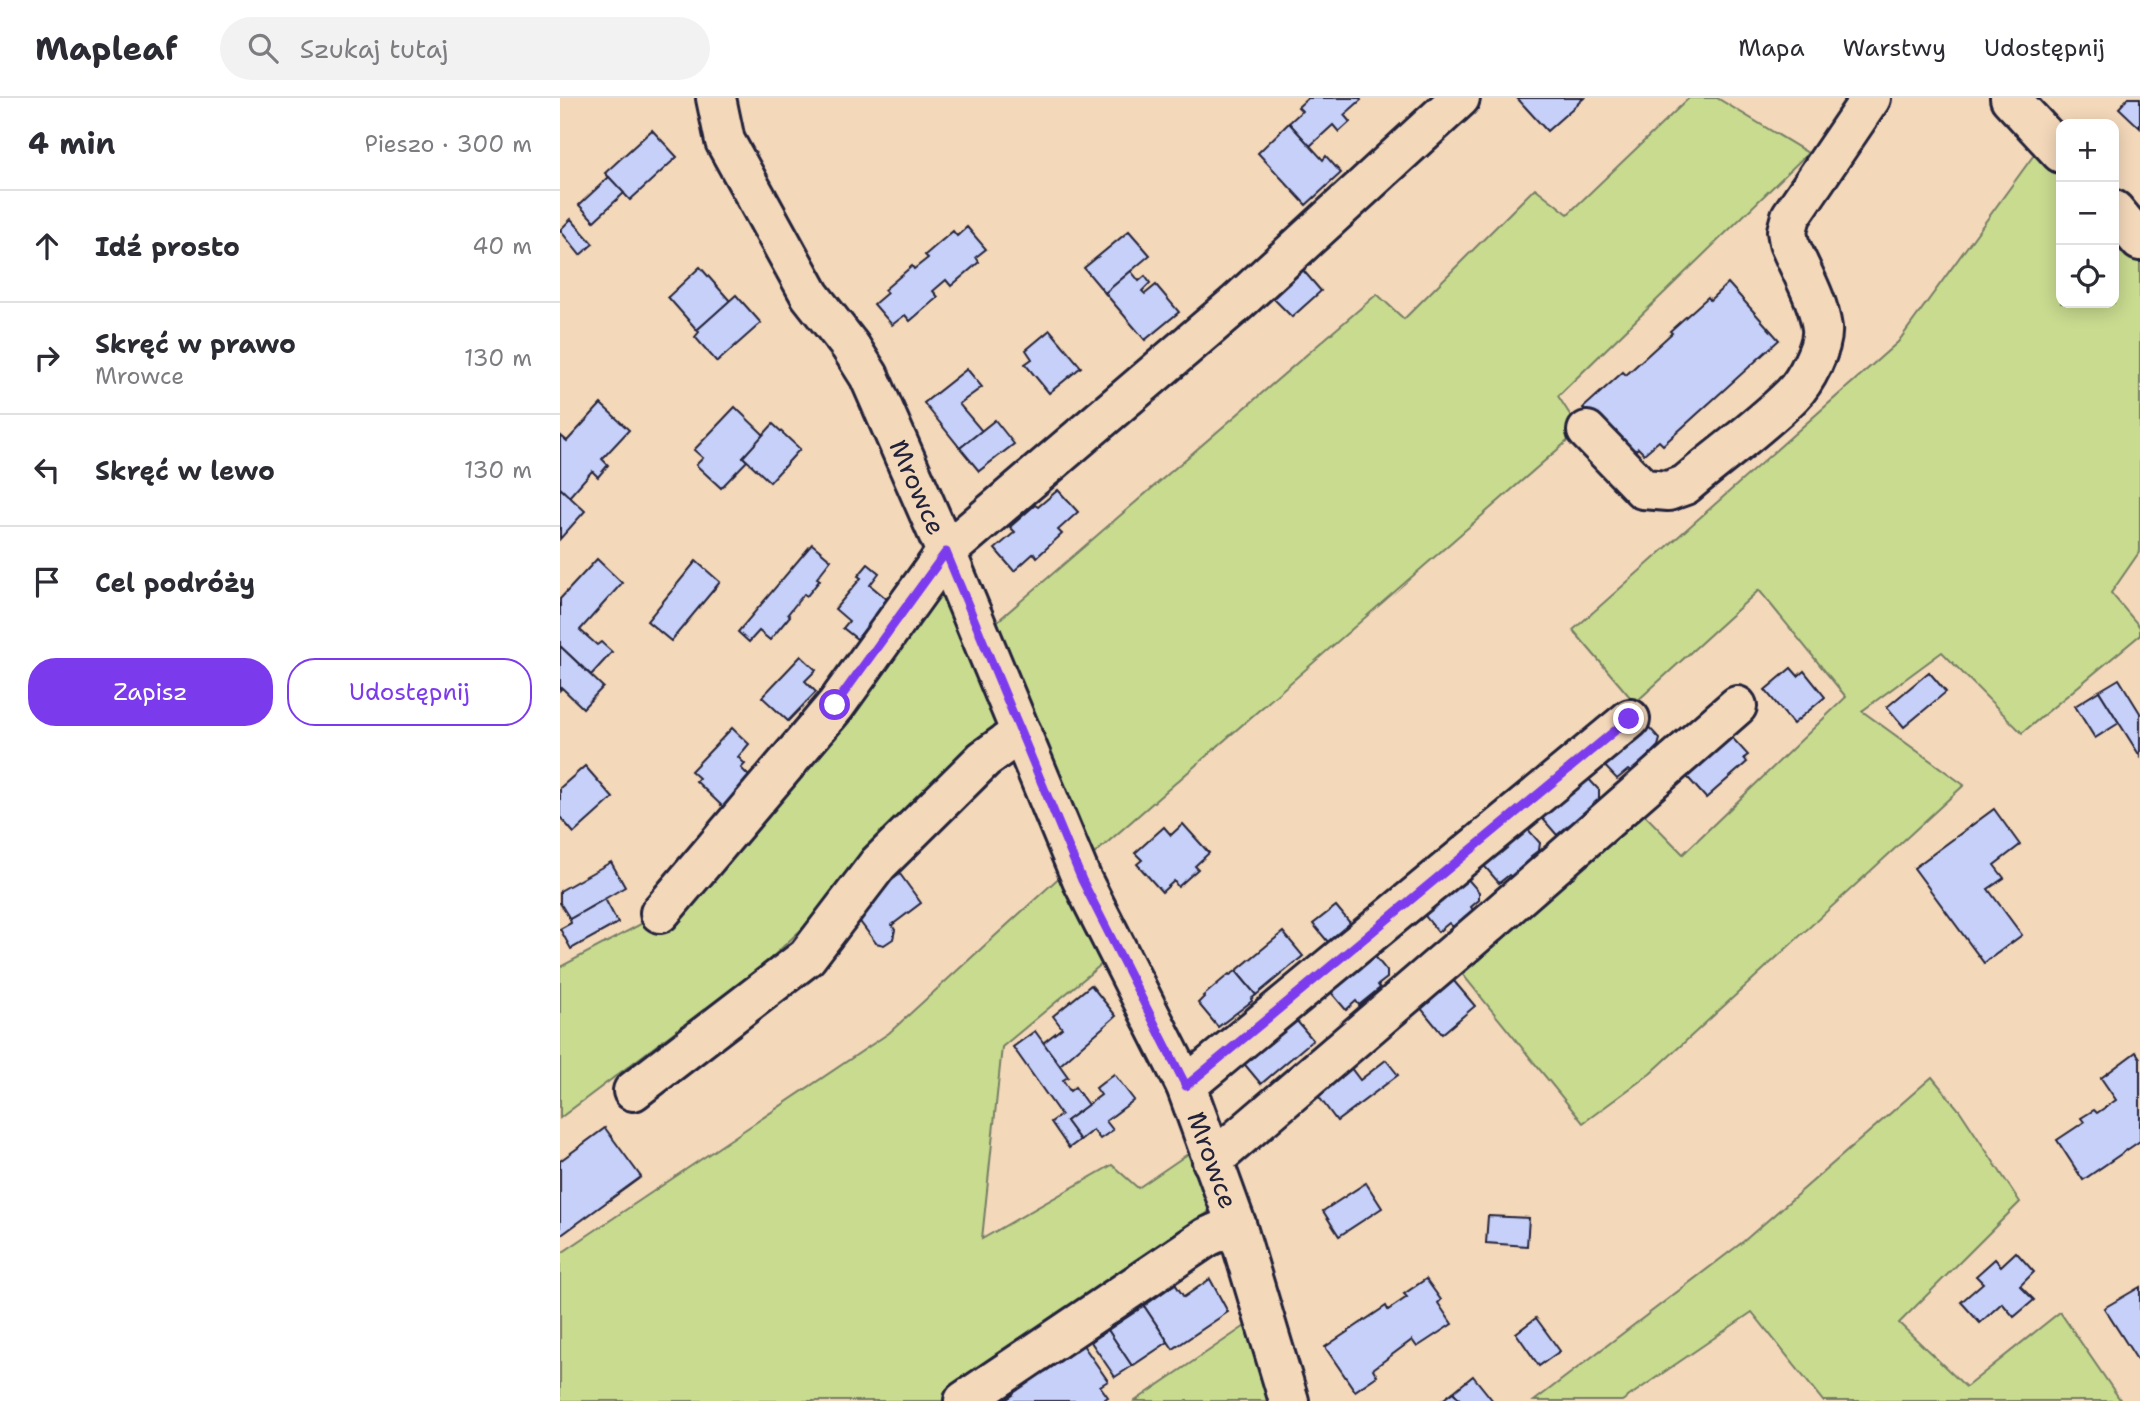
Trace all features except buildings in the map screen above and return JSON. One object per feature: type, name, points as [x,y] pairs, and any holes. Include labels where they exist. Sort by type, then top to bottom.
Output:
[{"type":"street","name":"Mrowce","points":[[716,98],[725,141],[810,295],[850,346],[869,376],[946,552],[1082,880],[1186,1086],[1236,1224],[1289,1401]]},
{"type":"street","points":[[660,913],[835,705],[946,552],[1237,303],[1460,98]]},
{"type":"street","points":[[1587,431],[1643,489],[1668,491],[1685,485],[1793,394],[1809,372],[1822,331],[1787,231],[1797,205],[1871,98]]},
{"type":"street","points":[[2010,98],[2056,148]]},
{"type":"street","points":[[2119,216],[2140,241]]},
{"type":"street","points":[[1212,1161],[1488,925],[1737,706]]},
{"type":"street","points":[[1186,1086],[1629,719]]},
{"type":"street","points":[[633,1091],[807,957],[878,864],[984,759],[1021,732]]},
{"type":"street","points":[[964,1401],[1207,1237],[1236,1224]]},
{"type":"green space","points":[[1689,98],[1717,98],[1808,153],[1558,396],[1580,430],[1093,855],[1030,712],[767,962],[560,1118],[560,967],[688,899],[942,592],[992,626],[1377,294],[1404,319],[1535,188],[1568,214]]},
{"type":"green space","points":[[2036,152],[2056,173],[2056,308],[2119,308],[2119,237],[2140,259],[2140,551],[2111,593],[2140,627],[2140,635],[2022,733],[1942,652],[1862,711],[1964,785],[1651,1073],[1583,1123],[1455,965],[1642,812],[1683,854],[1846,697],[1759,590],[1635,703],[1573,630],[1898,342]]},
{"type":"green space","points":[[1065,872],[1109,958],[1002,1047],[982,1239],[1112,1165],[1138,1188],[1198,1147],[1215,1207],[957,1401],[560,1401],[560,1254],[889,1033]]},
{"type":"green space","points":[[1932,1077],[1960,1111],[2020,1202],[1899,1323],[1966,1387],[2060,1312],[2121,1401],[1823,1401],[1752,1312],[1622,1401],[1534,1401],[1744,1241]]},
{"type":"green space","points":[[1254,1320],[1280,1401],[1135,1401]]},
{"type":"route","points":[[835,705],[946,552],[1082,880],[1186,1086],[1629,719]]}]
